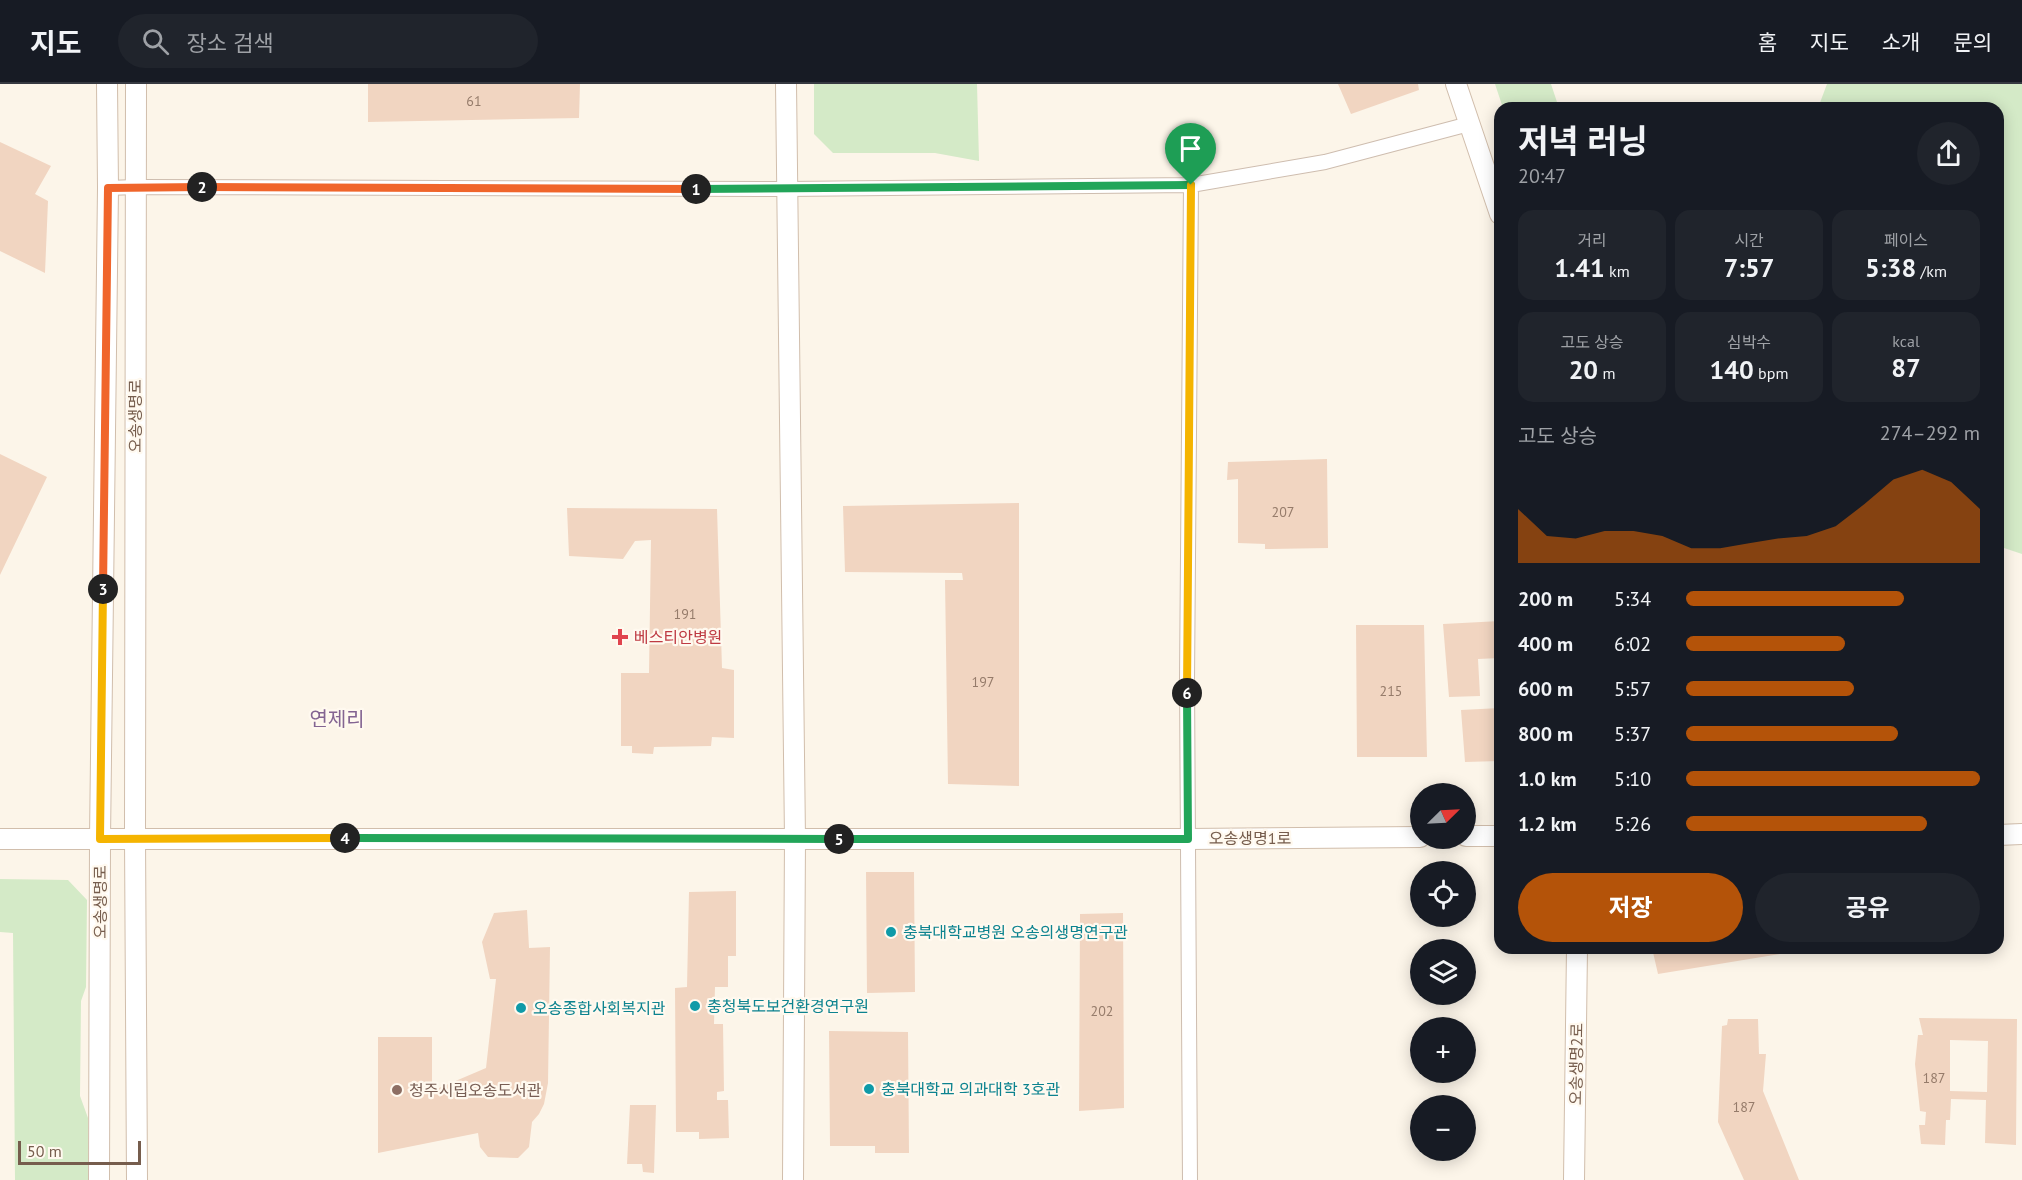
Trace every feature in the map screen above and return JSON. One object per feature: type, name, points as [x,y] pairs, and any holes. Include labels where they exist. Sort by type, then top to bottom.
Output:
[{"type":"street","name":"오송생명로","points":[[99,1180],[107,84]]},
{"type":"street","name":"오송생명로","points":[[136,84],[137,1180]]},
{"type":"street","points":[[786,84],[795,839],[793,1180]]},
{"type":"street","points":[[1456,84],[1494,197]]},
{"type":"street","points":[[108,188],[786,189],[1191,185],[1325,162],[1469,124]]},
{"type":"street","points":[[1190,1180],[1187,668],[1191,185]]},
{"type":"street","points":[[2004,835],[2022,834]]},
{"type":"street","points":[[1476,836],[1494,836]]},
{"type":"street","name":"오송생명1로","points":[[0,839],[1410,837]]},
{"type":"street","name":"오송생명2로","points":[[1574,1180],[1577,954]]},
{"type":"green space","points":[[814,84],[977,84],[979,161],[935,153],[833,153],[814,134]]},
{"type":"green space","points":[[1495,84],[1551,84],[1557,102],[1501,102]]},
{"type":"green space","points":[[1827,84],[2022,84],[2022,554],[2004,548],[2004,102],[1820,102]]},
{"type":"green space","points":[[0,879],[68,880],[87,900],[86,987],[81,1001],[80,1096],[88,1118],[88,1180],[15,1180],[13,933],[0,932]]},
{"type":"building","points":[[368,84],[580,84],[579,118],[368,122]]},
{"type":"building","points":[[1338,84],[1418,84],[1419,90],[1351,114]]},
{"type":"building","points":[[0,142],[51,166],[35,194],[48,201],[45,273],[0,251]]},
{"type":"building","points":[[0,454],[47,477],[0,575]]},
{"type":"building","points":[[1327,459],[1328,548],[1265,549],[1265,544],[1238,543],[1238,479],[1227,480],[1228,462]]},
{"type":"building","points":[[1019,503],[1019,786],[948,784],[945,580],[963,580],[962,573],[845,572],[843,506]]},
{"type":"building","points":[[567,508],[717,509],[722,668],[734,670],[734,738],[712,737],[711,746],[654,747],[653,754],[632,753],[632,746],[621,746],[621,673],[649,673],[651,540],[635,541],[623,559],[569,556]]},
{"type":"building","points":[[1494,621],[1494,658],[1478,659],[1480,696],[1449,697],[1443,624]]},
{"type":"building","points":[[1356,625],[1424,625],[1427,757],[1357,757]]},
{"type":"building","points":[[1494,708],[1494,761],[1465,762],[1461,710]]},
{"type":"building","name":"충북대학교병원 오송의생명연구관","points":[[866,872],[914,872],[915,992],[867,993]]},
{"type":"building","name":"충청북도보건환경연구원","points":[[736,891],[736,956],[728,956],[728,987],[715,987],[714,1024],[723,1024],[724,1091],[717,1092],[717,1100],[728,1100],[729,1138],[699,1139],[699,1132],[676,1132],[675,988],[687,987],[689,892]]},
{"type":"building","name":"오송종합사회복지관","points":[[527,910],[529,948],[550,947],[548,1083],[544,1104],[532,1122],[529,1147],[518,1158],[488,1157],[480,1147],[478,1133],[378,1153],[378,1037],[432,1037],[432,1091],[486,1068],[496,979],[490,979],[482,942],[494,913]]},
{"type":"building","points":[[1123,913],[1124,1108],[1079,1111],[1080,914]]},
{"type":"building","points":[[1653,954],[1780,954],[1658,974]]},
{"type":"building","points":[[1919,1018],[2017,1019],[2016,1145],[1985,1143],[1986,1100],[1951,1099],[1950,1120],[1946,1120],[1945,1145],[1921,1144],[1919,1125],[1925,1125],[1926,1112],[1920,1111],[1915,1064],[1918,1035],[1923,1035]],"holes":[[[1950,1040],[1988,1041],[1987,1092],[1950,1091]]]},
{"type":"building","points":[[1728,1019],[1758,1019],[1759,1054],[1766,1054],[1763,1091],[1799,1180],[1744,1180],[1718,1122],[1722,1026],[1727,1025]]},
{"type":"building","name":"충북대학교 의과대학 3호관","points":[[829,1031],[908,1032],[909,1153],[875,1153],[875,1146],[830,1146]]},
{"type":"building","points":[[630,1105],[656,1105],[654,1173],[643,1172],[642,1164],[627,1164]]},
{"type":"place","name":"베스티안병원","points":[[620,637]]},
{"type":"place","name":"충북대학교병원 오송의생명연구관","points":[[891,932]]},
{"type":"place","name":"충청북도보건환경연구원","points":[[695,1006]]},
{"type":"place","name":"오송종합사회복지관","points":[[521,1008]]},
{"type":"place","name":"충북대학교 의과대학 3호관","points":[[869,1089]]},
{"type":"place","name":"청주시립오송도서관","points":[[397,1090]]},
{"type":"district","name":"연제리","points":[[337,719]]},
{"type":"route","points":[[1191,185],[1188,839],[100,839],[108,188],[786,189],[1191,185]]}]
